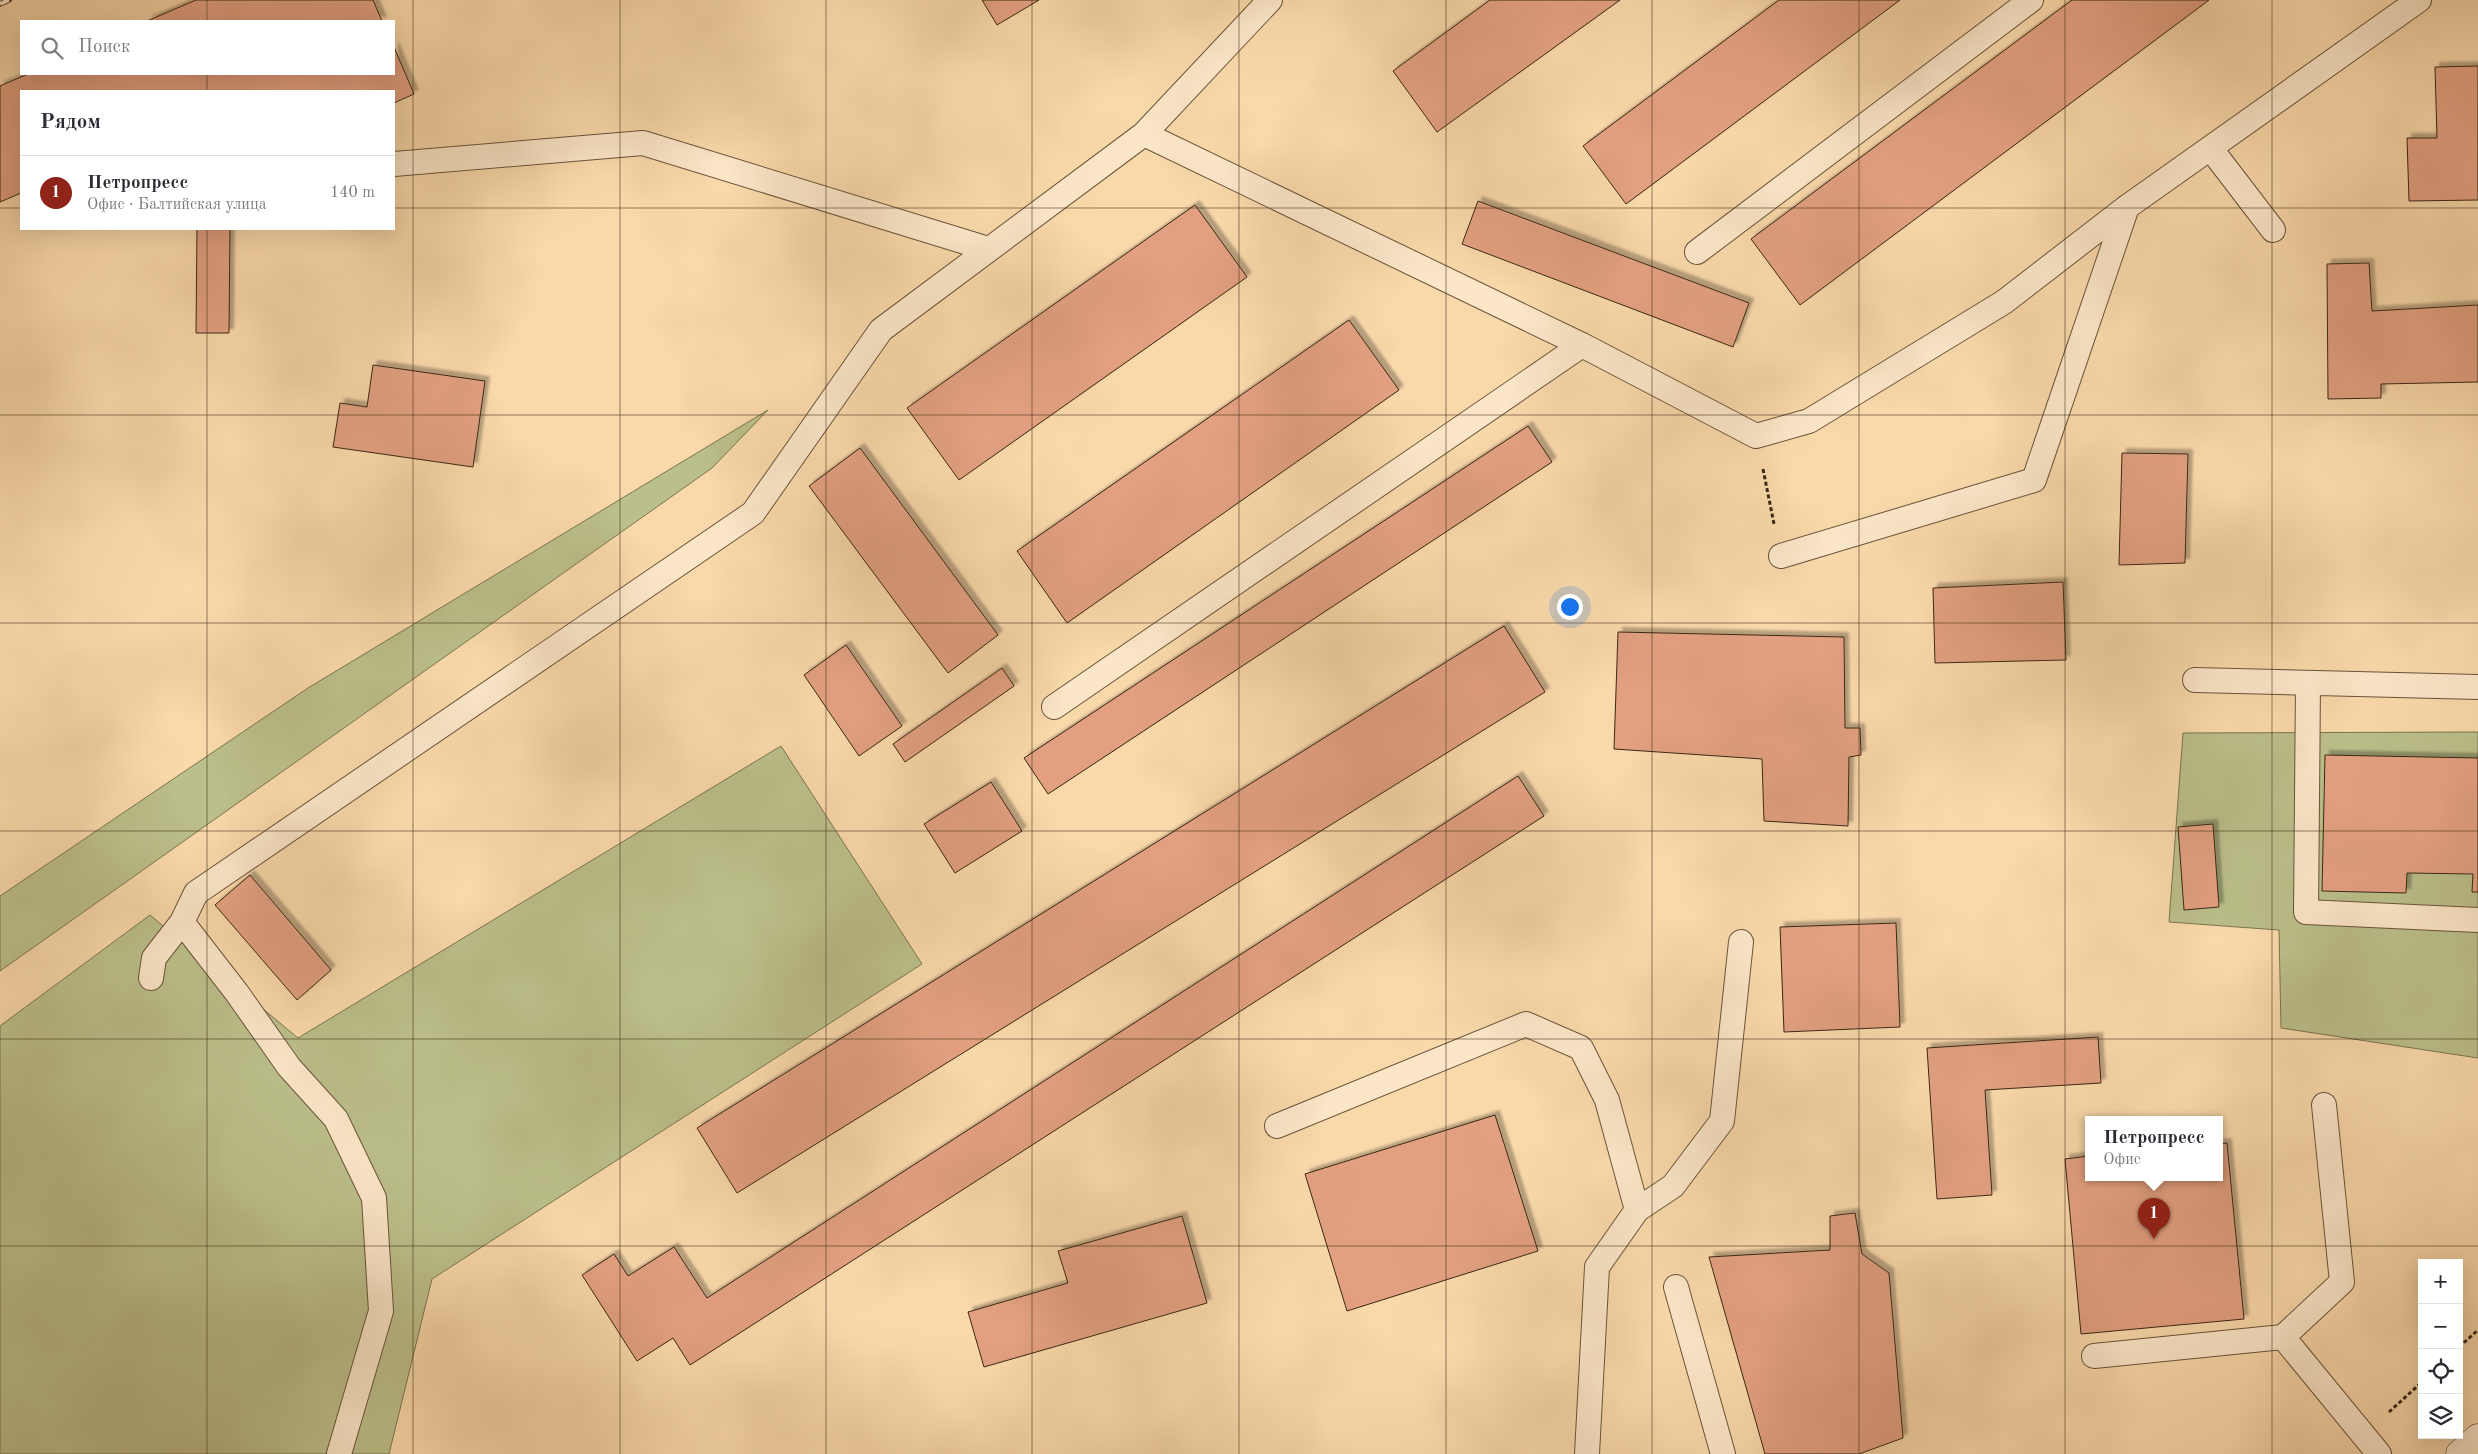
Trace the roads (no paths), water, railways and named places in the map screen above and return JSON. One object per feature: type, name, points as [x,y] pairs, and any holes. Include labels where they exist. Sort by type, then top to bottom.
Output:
[{"type":"street","points":[[2460,1454],[2478,1438]]},
{"type":"lane","points":[[151,978],[154,958],[182,922],[196,893],[753,512],[880,330],[1144,134],[1270,0]]},
{"type":"lane","points":[[1697,252],[2031,0]]},
{"type":"lane","points":[[1144,134],[1582,345],[1756,436],[1809,421],[2004,302],[2127,207],[2419,0]]},
{"type":"lane","points":[[395,164],[643,143],[988,249]]},
{"type":"lane","points":[[2211,148],[2273,230]]},
{"type":"lane","points":[[1781,556],[2034,480],[2127,207]]},
{"type":"lane","points":[[1054,707],[1582,345]]},
{"type":"lane","points":[[2195,680],[2478,687]]},
{"type":"lane","points":[[2308,683],[2306,912],[2478,920]]},
{"type":"lane","points":[[182,922],[237,993],[289,1068],[336,1119],[374,1198],[381,1311],[339,1454]]},
{"type":"lane","points":[[1586,1454],[1597,1267],[1638,1210],[1673,1186],[1722,1121],[1741,942]]},
{"type":"lane","points":[[1277,1126],[1526,1024],[1581,1048],[1607,1100],[1638,1210]]},
{"type":"lane","points":[[2094,1356],[2283,1337],[2342,1282],[2324,1105]]},
{"type":"lane","points":[[1676,1287],[1723,1454]]},
{"type":"lane","points":[[2283,1337],[2379,1454]]},
{"type":"railway","points":[[0,4],[9,0]]},
{"type":"place","name":"Петропресс","points":[[2154,1239]]}]
